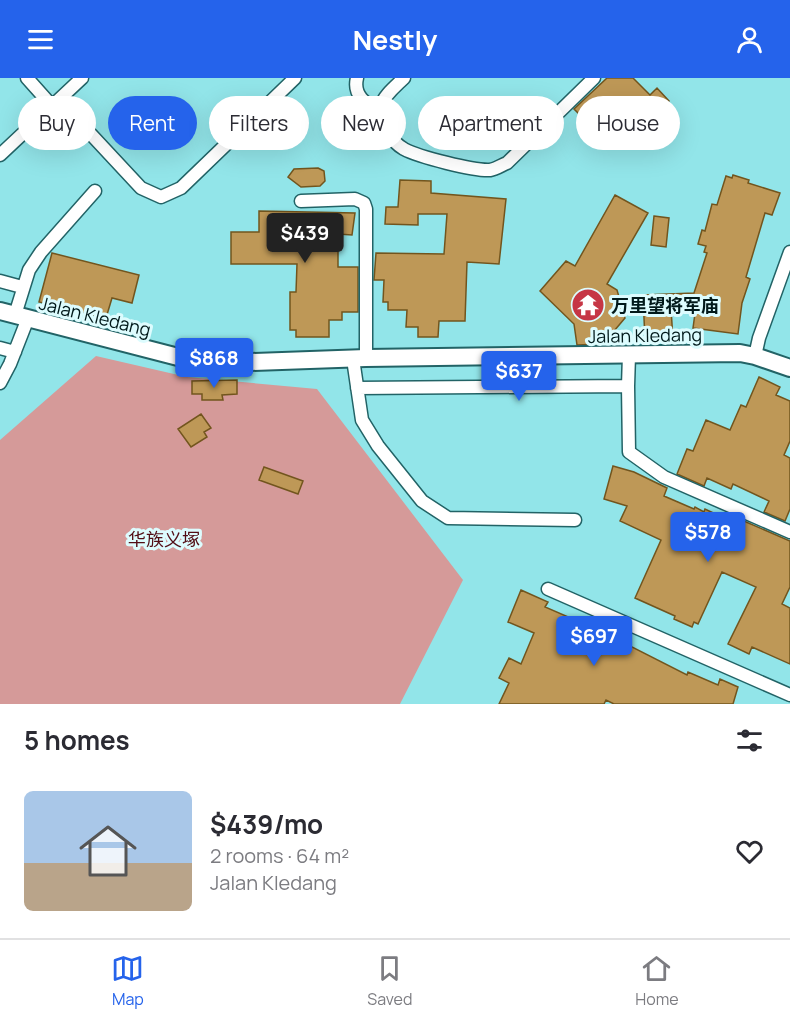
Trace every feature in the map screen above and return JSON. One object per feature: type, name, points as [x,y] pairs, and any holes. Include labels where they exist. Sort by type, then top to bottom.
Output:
[{"type":"main road","name":"Jalan Kledang","points":[[14,315],[182,358],[251,362],[740,353],[790,368]]},
{"type":"street","points":[[27,78],[48,96]]},
{"type":"street","points":[[63,96],[82,78]]},
{"type":"street","points":[[96,143],[141,188],[161,197],[181,188],[295,78]]},
{"type":"street","points":[[357,78],[355,83],[359,96]]},
{"type":"street","points":[[387,96],[404,78]]},
{"type":"street","points":[[406,149],[480,170],[493,170],[507,163],[594,78]]},
{"type":"street","points":[[0,155],[18,138]]},
{"type":"street","points":[[0,383],[15,352],[14,315],[29,270],[41,252],[95,191]]},
{"type":"street","points":[[301,201],[355,199],[364,203],[366,210],[357,388],[362,420],[378,446],[422,501],[448,518],[575,520]]},
{"type":"street","points":[[755,356],[759,338],[790,252]]},
{"type":"street","points":[[0,281],[22,287]]},
{"type":"street","points":[[0,348],[15,352]]},
{"type":"street","points":[[629,355],[629,452],[664,477],[790,532]]},
{"type":"street","points":[[357,388],[628,386]]},
{"type":"street","points":[[548,589],[790,694]]},
{"type":"green space","name":"华族义塚","points":[[96,356],[187,377],[317,389],[463,580],[400,704],[0,704],[0,440]]},
{"type":"building","points":[[607,78],[633,78],[650,95],[657,88],[664,96],[588,96]]},
{"type":"building","points":[[318,168],[324,171],[325,181],[320,186],[301,187],[288,177],[294,169]]},
{"type":"building","points":[[733,175],[749,180],[748,183],[780,193],[772,215],[765,213],[746,277],[750,279],[742,303],[738,334],[693,328],[696,306],[671,308],[673,340],[645,341],[643,295],[694,293],[707,253],[704,252],[706,246],[698,244],[702,230],[705,231],[712,204],[717,205],[726,176],[732,178]]},
{"type":"building","points":[[400,180],[431,181],[431,193],[506,199],[499,264],[467,262],[465,321],[439,321],[438,337],[418,337],[418,327],[406,327],[407,310],[388,310],[388,302],[383,302],[384,280],[374,280],[376,253],[444,254],[447,214],[418,214],[418,225],[385,224],[386,207],[398,207]]},
{"type":"building","points":[[615,195],[648,213],[607,284],[617,290],[625,318],[603,344],[577,345],[574,324],[540,291],[566,261],[575,266]]},
{"type":"building","points":[[259,211],[355,213],[352,235],[338,234],[338,267],[358,267],[358,312],[342,312],[342,320],[329,320],[329,337],[296,337],[296,330],[290,330],[290,292],[296,292],[297,264],[231,264],[231,232],[259,232]]},
{"type":"building","points":[[654,216],[669,218],[666,247],[651,245]]},
{"type":"building","points":[[52,253],[139,275],[132,303],[112,298],[106,318],[39,302]]},
{"type":"building","points":[[759,377],[780,387],[776,395],[790,401],[790,441],[784,455],[790,458],[790,509],[785,521],[764,512],[769,501],[733,484],[731,489],[707,478],[704,486],[677,474],[687,449],[693,451],[706,420],[730,430],[741,405],[746,407]]},
{"type":"building","points":[[237,380],[237,394],[222,395],[223,400],[202,400],[202,394],[192,394],[192,381]]},
{"type":"building","points":[[201,414],[211,428],[204,432],[207,437],[191,447],[178,429]]},
{"type":"building","points":[[613,466],[634,472],[667,488],[664,496],[694,509],[695,507],[704,512],[705,509],[728,520],[730,515],[790,541],[790,587],[782,604],[790,608],[790,664],[752,647],[749,654],[728,644],[756,587],[722,572],[698,624],[694,622],[692,627],[674,619],[675,616],[635,598],[661,540],[620,521],[627,506],[604,499]]},
{"type":"building","points":[[264,467],[303,481],[298,494],[259,480]]},
{"type":"building","points":[[521,590],[548,602],[545,607],[605,633],[607,628],[627,637],[624,643],[687,675],[688,672],[718,685],[720,679],[738,687],[733,704],[614,704],[606,700],[604,704],[499,704],[509,683],[499,678],[509,658],[521,664],[534,633],[508,622]]},
{"type":"place","name":"万里望将军庙","points":[[588,305]]}]
